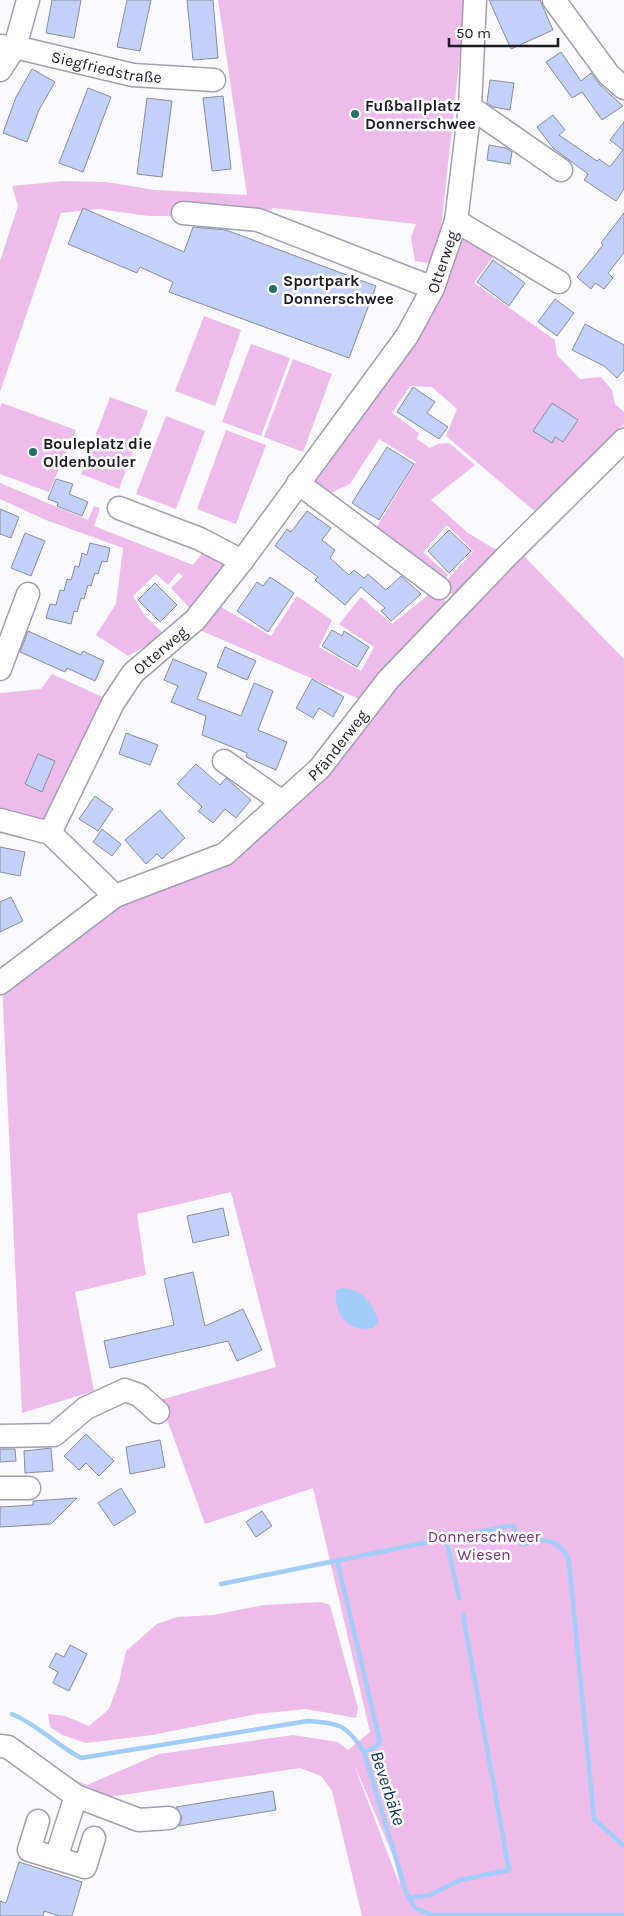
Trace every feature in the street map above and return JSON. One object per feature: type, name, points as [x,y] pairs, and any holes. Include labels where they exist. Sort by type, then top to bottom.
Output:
[{"type":"street","points":[[0,70],[7,46],[28,0]]},
{"type":"street","name":"Otterweg","points":[[50,833],[114,703],[133,673],[195,620],[242,561],[407,336],[432,288],[456,221],[470,107],[475,0]]},
{"type":"street","points":[[554,0],[610,75],[624,88]]},
{"type":"street","name":"Siegfriedstraße","points":[[7,46],[133,75],[214,80]]},
{"type":"street","points":[[470,107],[561,170]]},
{"type":"street","points":[[183,213],[258,220],[432,288]]},
{"type":"street","points":[[456,221],[559,282]]},
{"type":"street","name":"Pfänderweg","points":[[0,983],[115,896],[226,854],[320,768],[388,680],[504,559],[622,447]]},
{"type":"street","points":[[298,483],[438,588]]},
{"type":"street","points":[[120,508],[200,539],[242,561]]},
{"type":"street","points":[[0,669],[28,594]]},
{"type":"street","points":[[224,761],[282,802]]},
{"type":"street","points":[[0,820],[50,833],[115,896]]},
{"type":"street","points":[[0,1436],[54,1435],[86,1408],[124,1382],[158,1412]]},
{"type":"street","points":[[0,1488],[29,1488]]},
{"type":"street","points":[[0,1746],[8,1747],[76,1796],[139,1820],[169,1818]]},
{"type":"street","points":[[56,1858],[76,1796]]},
{"type":"street","points":[[38,1821],[29,1850],[86,1867],[94,1838]]},
{"type":"green space","points":[[218,0],[466,0],[439,246],[429,263],[415,261],[411,238],[416,224],[273,208],[261,216],[149,216],[98,209],[61,213],[0,392],[0,261],[18,206],[12,186],[64,181],[106,182],[155,190],[247,195]]},
{"type":"green space","points":[[463,227],[495,254],[474,283],[555,340],[557,355],[580,379],[601,377],[612,390],[615,404],[624,412],[624,424],[538,514],[446,436],[457,409],[432,387],[410,386],[392,413],[419,433],[417,439],[430,448],[438,444],[449,443],[475,465],[431,500],[468,533],[498,551],[459,600],[442,586],[473,551],[447,525],[423,552],[448,575],[441,584],[373,533],[416,462],[379,439],[350,484],[324,496],[304,482]]},
{"type":"green space","points":[[204,316],[241,330],[215,406],[175,391]]},
{"type":"green space","points":[[251,344],[290,358],[261,436],[222,422]]},
{"type":"green space","points":[[293,359],[332,374],[303,452],[264,437]]},
{"type":"green space","points":[[110,397],[148,411],[119,489],[81,474]]},
{"type":"green space","name":"Bouleplatz die Oldenbouler","points":[[2,403],[76,430],[49,492],[0,474],[0,408]]},
{"type":"green space","points":[[166,416],[205,431],[176,509],[136,494]]},
{"type":"green space","points":[[226,430],[266,445],[236,524],[197,509]]},
{"type":"green space","points":[[0,483],[88,520],[94,506],[100,508],[94,526],[193,565],[208,546],[238,562],[195,614],[171,588],[183,576],[178,573],[168,585],[156,574],[133,596],[145,616],[163,633],[158,639],[128,656],[96,635],[116,604],[123,548],[46,520],[0,499]]},
{"type":"green space","name":"Donnerschweer Wiesen","points":[[520,552],[624,659],[624,1916],[362,1916],[332,1791],[321,1776],[300,1768],[109,1797],[65,1776],[87,1785],[159,1754],[293,1735],[338,1742],[348,1750],[370,1732],[313,1488],[205,1524],[160,1400],[276,1367],[231,1192],[137,1214],[146,1275],[75,1292],[94,1391],[22,1413],[2,984],[125,898],[231,857],[392,681]],"holes":[[[353,1762],[395,1860],[400,1886]]]},
{"type":"green space","points":[[432,592],[451,605],[362,700],[195,628],[214,603],[271,636],[297,596],[332,620],[319,647],[361,671],[374,647],[339,624],[361,597],[392,624]]},
{"type":"green space","points":[[52,674],[109,700],[46,828],[0,815],[0,693],[41,689]]},
{"type":"green space","points":[[321,1602],[330,1605],[358,1708],[356,1718],[306,1709],[257,1714],[152,1735],[86,1743],[62,1735],[50,1727],[48,1714],[65,1716],[89,1726],[109,1709],[119,1682],[126,1651],[157,1624],[177,1617],[213,1615],[264,1605]]},
{"type":"water","points":[[351,1289],[362,1295],[370,1304],[379,1322],[373,1328],[356,1328],[344,1320],[337,1307],[336,1290]]},
{"type":"building","points":[[52,0],[81,0],[74,38],[46,33]]},
{"type":"building","points":[[127,0],[151,0],[140,51],[117,47]]},
{"type":"building","points":[[187,0],[213,0],[218,58],[193,60]]},
{"type":"building","points":[[489,0],[540,0],[553,30],[511,49]]},
{"type":"building","points":[[561,52],[581,81],[591,73],[600,85],[623,106],[602,120],[582,92],[572,98],[546,62]]},
{"type":"building","points":[[32,69],[55,82],[39,110],[27,142],[3,133],[16,97]]},
{"type":"building","points":[[490,80],[514,83],[510,110],[493,107],[487,103]]},
{"type":"building","points":[[88,88],[111,97],[83,172],[59,163]]},
{"type":"building","points":[[223,96],[231,169],[212,171],[203,98]]},
{"type":"building","points":[[147,98],[172,101],[162,177],[137,174]]},
{"type":"building","points":[[553,115],[565,130],[559,135],[597,161],[599,159],[610,167],[623,150],[610,140],[624,122],[624,189],[616,201],[584,180],[588,174],[553,148],[537,127]]},
{"type":"building","points":[[489,145],[506,148],[512,152],[510,164],[487,160]]},
{"type":"building","name":"Sportpark Donnerschwee","points":[[83,208],[184,252],[193,227],[226,230],[376,286],[349,358],[169,292],[173,282],[140,267],[137,273],[68,244]]},
{"type":"building","points":[[624,213],[624,253],[608,273],[613,278],[604,289],[595,283],[591,289],[577,277],[603,245],[601,243]]},
{"type":"building","points":[[493,260],[525,283],[509,306],[477,282]]},
{"type":"building","points":[[555,299],[574,313],[557,336],[538,322]]},
{"type":"building","points":[[585,324],[624,345],[624,370],[617,378],[604,366],[572,350]]},
{"type":"building","points":[[413,387],[435,402],[427,413],[448,427],[439,439],[397,412]]},
{"type":"building","points":[[552,403],[578,420],[563,442],[555,437],[552,443],[533,431]]},
{"type":"building","points":[[387,447],[414,464],[379,520],[352,503]]},
{"type":"building","points":[[56,479],[73,484],[69,494],[88,502],[82,516],[57,506],[58,503],[48,499]]},
{"type":"building","points":[[0,509],[19,517],[11,538],[0,534]]},
{"type":"building","points":[[307,511],[331,528],[322,540],[335,550],[330,558],[349,575],[354,570],[364,578],[368,574],[386,590],[401,576],[421,594],[391,621],[381,611],[385,608],[361,587],[345,605],[315,580],[318,577],[275,546],[287,529],[291,532]]},
{"type":"building","points":[[449,530],[471,551],[449,573],[428,551]]},
{"type":"building","points":[[25,533],[45,541],[31,576],[11,568]]},
{"type":"building","points":[[90,543],[110,548],[107,562],[102,561],[98,574],[95,573],[91,586],[88,585],[84,599],[81,598],[77,612],[74,611],[71,624],[46,618],[50,604],[56,605],[60,590],[64,591],[67,579],[71,580],[75,566],[79,567],[82,553],[87,555]]},
{"type":"building","points":[[270,577],[294,593],[268,632],[237,611],[257,582],[263,586]]},
{"type":"building","points":[[155,583],[177,605],[160,622],[138,600]]},
{"type":"building","points":[[332,630],[342,636],[344,631],[369,647],[357,667],[322,646]]},
{"type":"building","points":[[28,631],[81,655],[83,651],[104,661],[95,681],[67,668],[65,672],[20,652]]},
{"type":"building","points":[[225,647],[256,661],[247,680],[217,667]]},
{"type":"building","points":[[173,659],[207,673],[197,699],[241,716],[254,683],[273,691],[258,730],[287,742],[276,770],[246,757],[247,753],[202,735],[206,716],[171,702],[178,686],[164,680]]},
{"type":"building","points":[[312,679],[344,697],[333,717],[319,708],[313,718],[296,708]]},
{"type":"building","points":[[126,733],[158,745],[150,765],[119,754]]},
{"type":"building","points":[[38,754],[55,761],[42,792],[25,784]]},
{"type":"building","points":[[196,764],[220,785],[226,778],[251,800],[236,818],[225,809],[213,823],[198,811],[202,807],[177,784]]},
{"type":"building","points":[[95,796],[113,809],[98,831],[79,819]]},
{"type":"building","points":[[160,810],[185,838],[162,859],[157,854],[146,864],[125,840]]},
{"type":"building","points":[[102,829],[121,844],[112,856],[93,842]]},
{"type":"building","points":[[0,847],[25,852],[20,876],[0,872]]},
{"type":"building","points":[[11,897],[23,921],[0,932],[0,902]]},
{"type":"building","points":[[223,1208],[229,1235],[193,1243],[187,1216]]},
{"type":"building","points":[[193,1272],[205,1326],[243,1309],[262,1350],[237,1361],[228,1341],[110,1368],[104,1341],[174,1325],[164,1279]]},
{"type":"building","points":[[86,1434],[114,1461],[99,1476],[86,1463],[79,1470],[64,1456]]},
{"type":"building","points":[[160,1440],[165,1467],[130,1474],[126,1447]]},
{"type":"building","points":[[51,1448],[53,1471],[25,1473],[24,1451]]},
{"type":"building","points":[[0,1449],[15,1449],[16,1461],[0,1462]]},
{"type":"building","points":[[121,1488],[136,1512],[114,1526],[98,1503]]},
{"type":"building","points":[[77,1498],[51,1524],[0,1527],[0,1507],[33,1505],[33,1501]]},
{"type":"building","points":[[262,1511],[272,1526],[256,1537],[246,1522]]},
{"type":"building","points":[[70,1645],[87,1654],[69,1691],[53,1683],[58,1672],[49,1667],[56,1653],[64,1657]]},
{"type":"building","points":[[273,1791],[276,1810],[179,1826],[182,1817],[176,1807]]},
{"type":"building","points":[[19,1862],[82,1882],[72,1916],[59,1916],[44,1911],[43,1916],[0,1916],[0,1901],[6,1903]]},
{"type":"waterway","points":[[221,1584],[508,1526],[513,1526],[522,1544],[540,1540],[556,1544],[564,1552],[569,1562],[594,1819],[624,1846]]},
{"type":"waterway","points":[[446,1538],[459,1598]]},
{"type":"waterway","points":[[337,1560],[380,1742],[376,1747],[364,1752]]},
{"type":"waterway","points":[[409,1898],[430,1895],[460,1880],[509,1870],[463,1615]]},
{"type":"waterway","name":"Beverbäke","points":[[12,1714],[81,1758],[308,1721],[328,1723],[342,1727],[353,1736],[364,1752],[406,1892],[415,1908],[432,1915],[624,1915]]},
{"type":"place","name":"Fußballplatz Donnerschwee","points":[[355,114]]},
{"type":"place","name":"Sportpark Donnerschwee","points":[[273,289]]},
{"type":"place","name":"Bouleplatz die Oldenbouler","points":[[33,452]]}]
